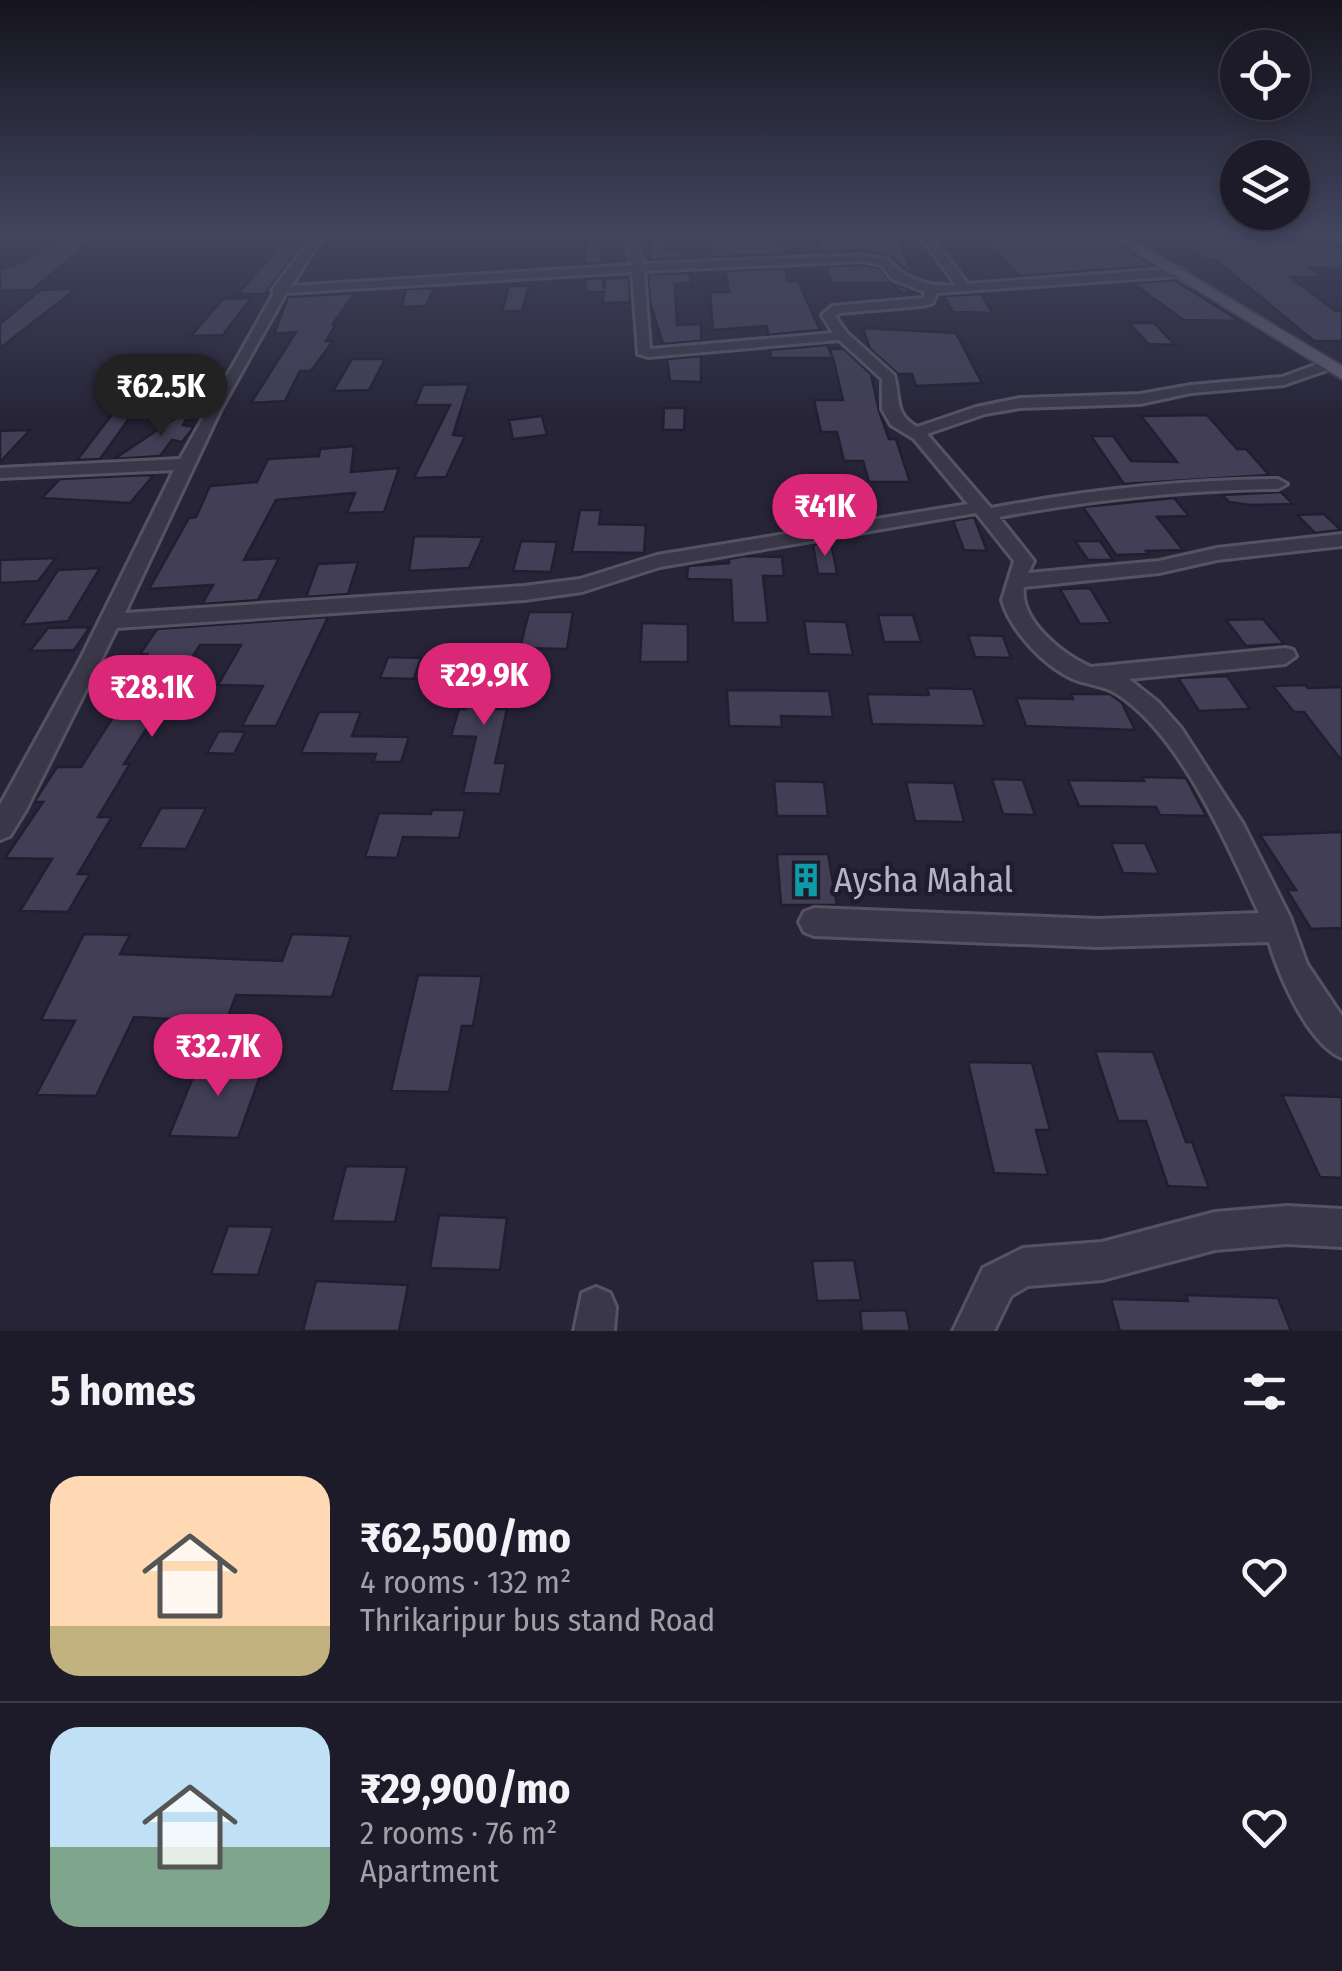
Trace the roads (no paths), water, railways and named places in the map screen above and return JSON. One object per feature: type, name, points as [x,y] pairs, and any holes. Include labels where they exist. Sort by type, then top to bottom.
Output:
[{"type":"main road","points":[[1215,294],[1335,369]]},
{"type":"street","points":[[0,828],[112,622],[188,461],[276,294]]},
{"type":"street","points":[[638,294],[639,329],[643,351],[648,353],[842,336]]},
{"type":"street","points":[[931,294],[929,300],[922,302],[830,312],[830,321],[889,378],[890,409],[897,422],[915,433],[1024,561],[1016,581],[1013,606],[1032,631],[1054,656],[1078,672],[1108,678],[1129,690],[1180,745],[1254,872],[1308,999],[1342,1042]]},
{"type":"street","points":[[915,433],[982,410],[1020,403],[1140,399],[1191,389],[1284,381],[1335,369]]},
{"type":"street","points":[[156,457],[188,461]]},
{"type":"street","points":[[0,473],[188,461]]},
{"type":"street","points":[[112,622],[524,594],[582,584],[657,561],[984,510],[1198,486],[1278,484]]},
{"type":"street","points":[[1016,581],[1159,567],[1205,560],[1217,554],[1342,540]]},
{"type":"street","points":[[1093,675],[1285,656]]},
{"type":"street","points":[[814,922],[1098,933],[1280,927]]},
{"type":"street","points":[[973,1331],[997,1282],[1023,1267],[1102,1260],[1215,1231],[1287,1225],[1342,1228]]},
{"type":"place","name":"Aysha Mahal","points":[[806,880]]}]
